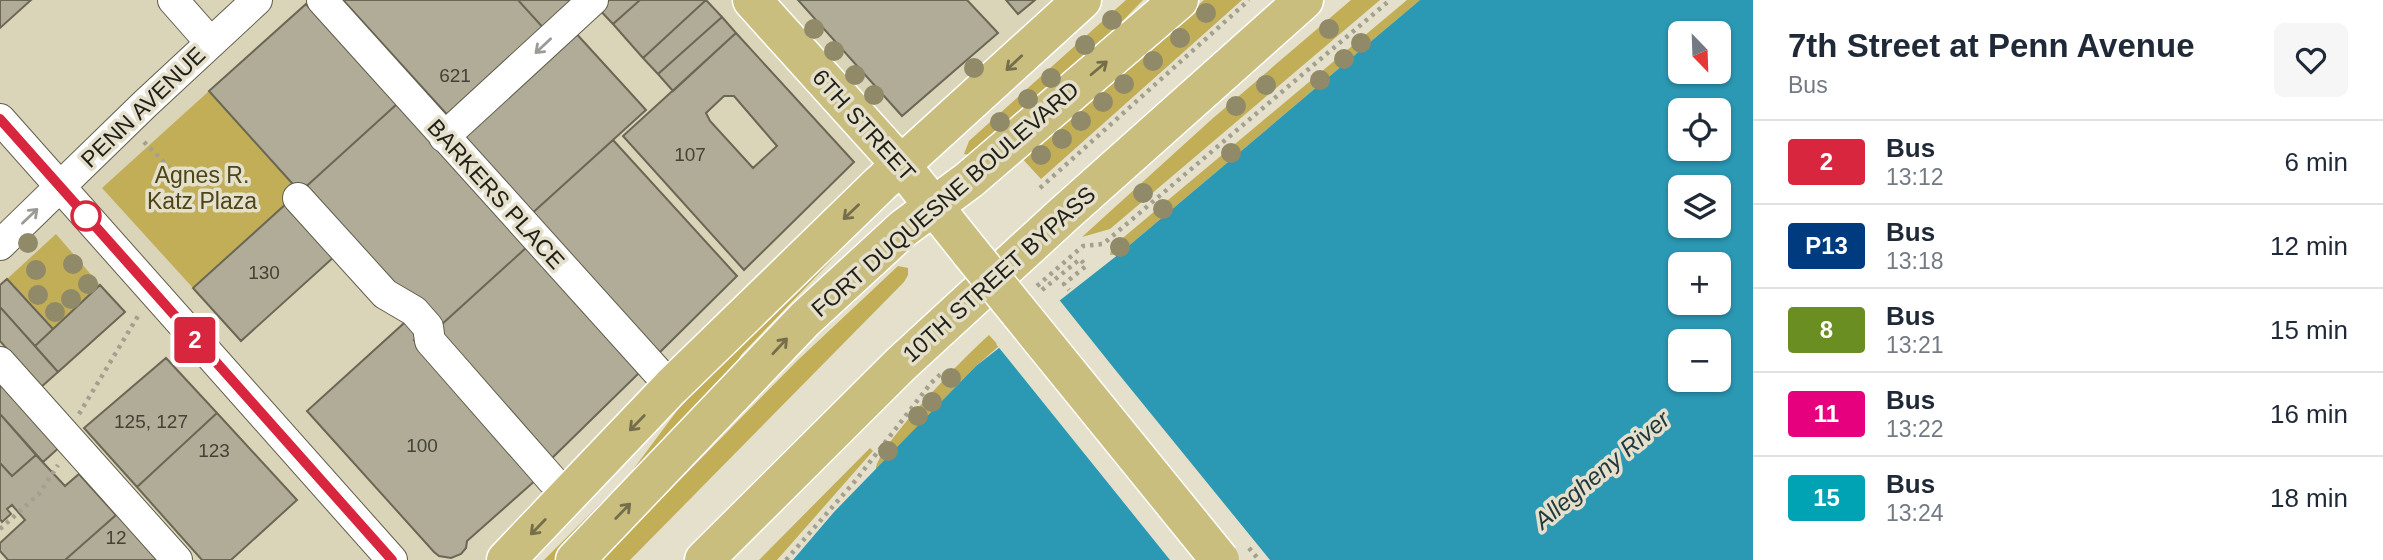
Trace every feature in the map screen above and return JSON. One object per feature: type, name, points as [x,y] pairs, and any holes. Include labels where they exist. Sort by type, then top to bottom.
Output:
[{"type":"main road","name":"6TH STREET","points":[[752,0],[901,165],[1220,560]]},
{"type":"main road","name":"FORT DUQUESNE BOULEVARD","points":[[506,560],[671,387],[901,165],[1082,0]]},
{"type":"main road","name":"FORT DUQUESNE BOULEVARD","points":[[575,560],[805,320],[904,228],[969,180],[1179,0]]},
{"type":"main road","name":"10TH STREET BYPASS","points":[[704,560],[901,363],[1304,0]]},
{"type":"street","points":[[173,0],[210,42]]},
{"type":"street","name":"PENN AVENUE","points":[[0,245],[257,0]]},
{"type":"street","name":"BARKERS PLACE","points":[[321,0],[671,387]]},
{"type":"street","points":[[444,137],[593,0]]},
{"type":"street","points":[[0,119],[392,560]]},
{"type":"street","points":[[298,198],[385,294],[414,311],[428,327],[430,341],[552,480]]},
{"type":"street","points":[[0,362],[177,560]]},
{"type":"path","points":[[1040,188],[1249,0]]},
{"type":"path","points":[[1035,288],[1083,246],[1103,244],[1390,0]]},
{"type":"path","points":[[144,142],[169,167]]},
{"type":"path","points":[[1042,290],[1080,259],[1086,267],[1064,284],[1069,290]]},
{"type":"path","points":[[0,529],[39,494],[138,316]]},
{"type":"path","points":[[786,560],[856,480],[931,383],[950,365]]},
{"type":"shaded area","points":[[0,0],[1089,0],[500,560],[0,560]]},
{"type":"green space","points":[[1126,0],[1143,0],[1106,38],[969,155],[964,154],[969,141]]},
{"type":"green space","points":[[1204,0],[1242,0],[1041,179],[1019,155]]},
{"type":"green space","points":[[1351,0],[1380,0],[1110,229],[1082,237],[1212,119]]},
{"type":"green space","points":[[1407,0],[1420,0],[1119,254],[1110,255],[1112,247]]},
{"type":"green space","name":"Agnes R. Katz Plaza","points":[[209,91],[300,192],[193,288],[102,188]]},
{"type":"green space","points":[[872,218],[741,355],[726,383],[557,560],[544,560],[629,475],[691,392]]},
{"type":"green space","points":[[56,234],[100,285],[53,329],[7,279]]},
{"type":"green space","points":[[898,266],[908,268],[904,282],[630,560],[601,560],[798,360]]},
{"type":"green space","points":[[989,335],[999,346],[976,366],[876,470],[890,442],[906,422]]},
{"type":"green space","points":[[870,448],[873,451],[777,560],[759,560]]},
{"type":"water","name":"Allegheny River","points":[[1420,0],[1753,0],[1753,560],[793,560],[834,512],[976,366],[1119,254]]},
{"type":"pier","points":[[1057,297],[1270,560],[1170,560],[996,344]]},
{"type":"building","points":[[0,0],[31,0],[0,28]]},
{"type":"building","points":[[343,0],[518,0],[547,32],[451,119]]},
{"type":"building","points":[[518,0],[583,0],[547,32]]},
{"type":"building","points":[[603,0],[640,0],[613,24],[596,6]]},
{"type":"building","points":[[640,0],[706,0],[643,58],[613,24]]},
{"type":"building","points":[[706,0],[722,17],[658,74],[643,58]]},
{"type":"building","points":[[798,0],[967,0],[998,33],[902,116]]},
{"type":"building","points":[[1006,0],[1035,0],[1018,14]]},
{"type":"building","points":[[306,4],[397,104],[300,192],[209,91]]},
{"type":"building","points":[[722,17],[736,33],[673,91],[658,74]]},
{"type":"building","points":[[573,30],[646,110],[528,217],[455,136]]},
{"type":"building","points":[[736,33],[854,162],[744,270],[623,136]],"holes":[[[724,96],[734,96],[777,146],[753,168],[710,121],[706,113]]]},
{"type":"building","points":[[397,104],[527,247],[430,335],[300,192]]},
{"type":"building","points":[[613,140],[737,276],[655,357],[528,217]]},
{"type":"building","points":[[287,203],[335,256],[241,341],[193,288]]},
{"type":"building","points":[[527,247],[640,372],[547,463],[430,335]]},
{"type":"building","points":[[7,279],[53,329],[35,346],[0,307],[0,285]]},
{"type":"building","points":[[100,285],[125,312],[58,372],[35,346]]},
{"type":"building","points":[[0,307],[58,372],[40,388],[0,341]]},
{"type":"building","points":[[413,315],[427,329],[414,340],[537,479],[467,541],[461,554],[451,558],[439,556],[434,552],[307,411]]},
{"type":"building","points":[[166,358],[217,413],[137,487],[84,428]]},
{"type":"building","points":[[0,376],[62,445],[43,462],[0,414]]},
{"type":"building","points":[[217,413],[297,500],[231,560],[202,560],[137,487]]},
{"type":"building","points":[[0,414],[36,455],[12,476],[0,463]]},
{"type":"building","points":[[36,455],[65,486],[79,474],[116,515],[65,560],[8,560],[0,551],[0,543],[25,520],[12,505],[7,509],[11,514],[2,522],[0,519],[0,463],[12,476]]},
{"type":"building","points":[[119,511],[163,560],[65,560],[116,515]]},
{"type":"bus line","name":"2","points":[[0,119],[392,560]]}]
